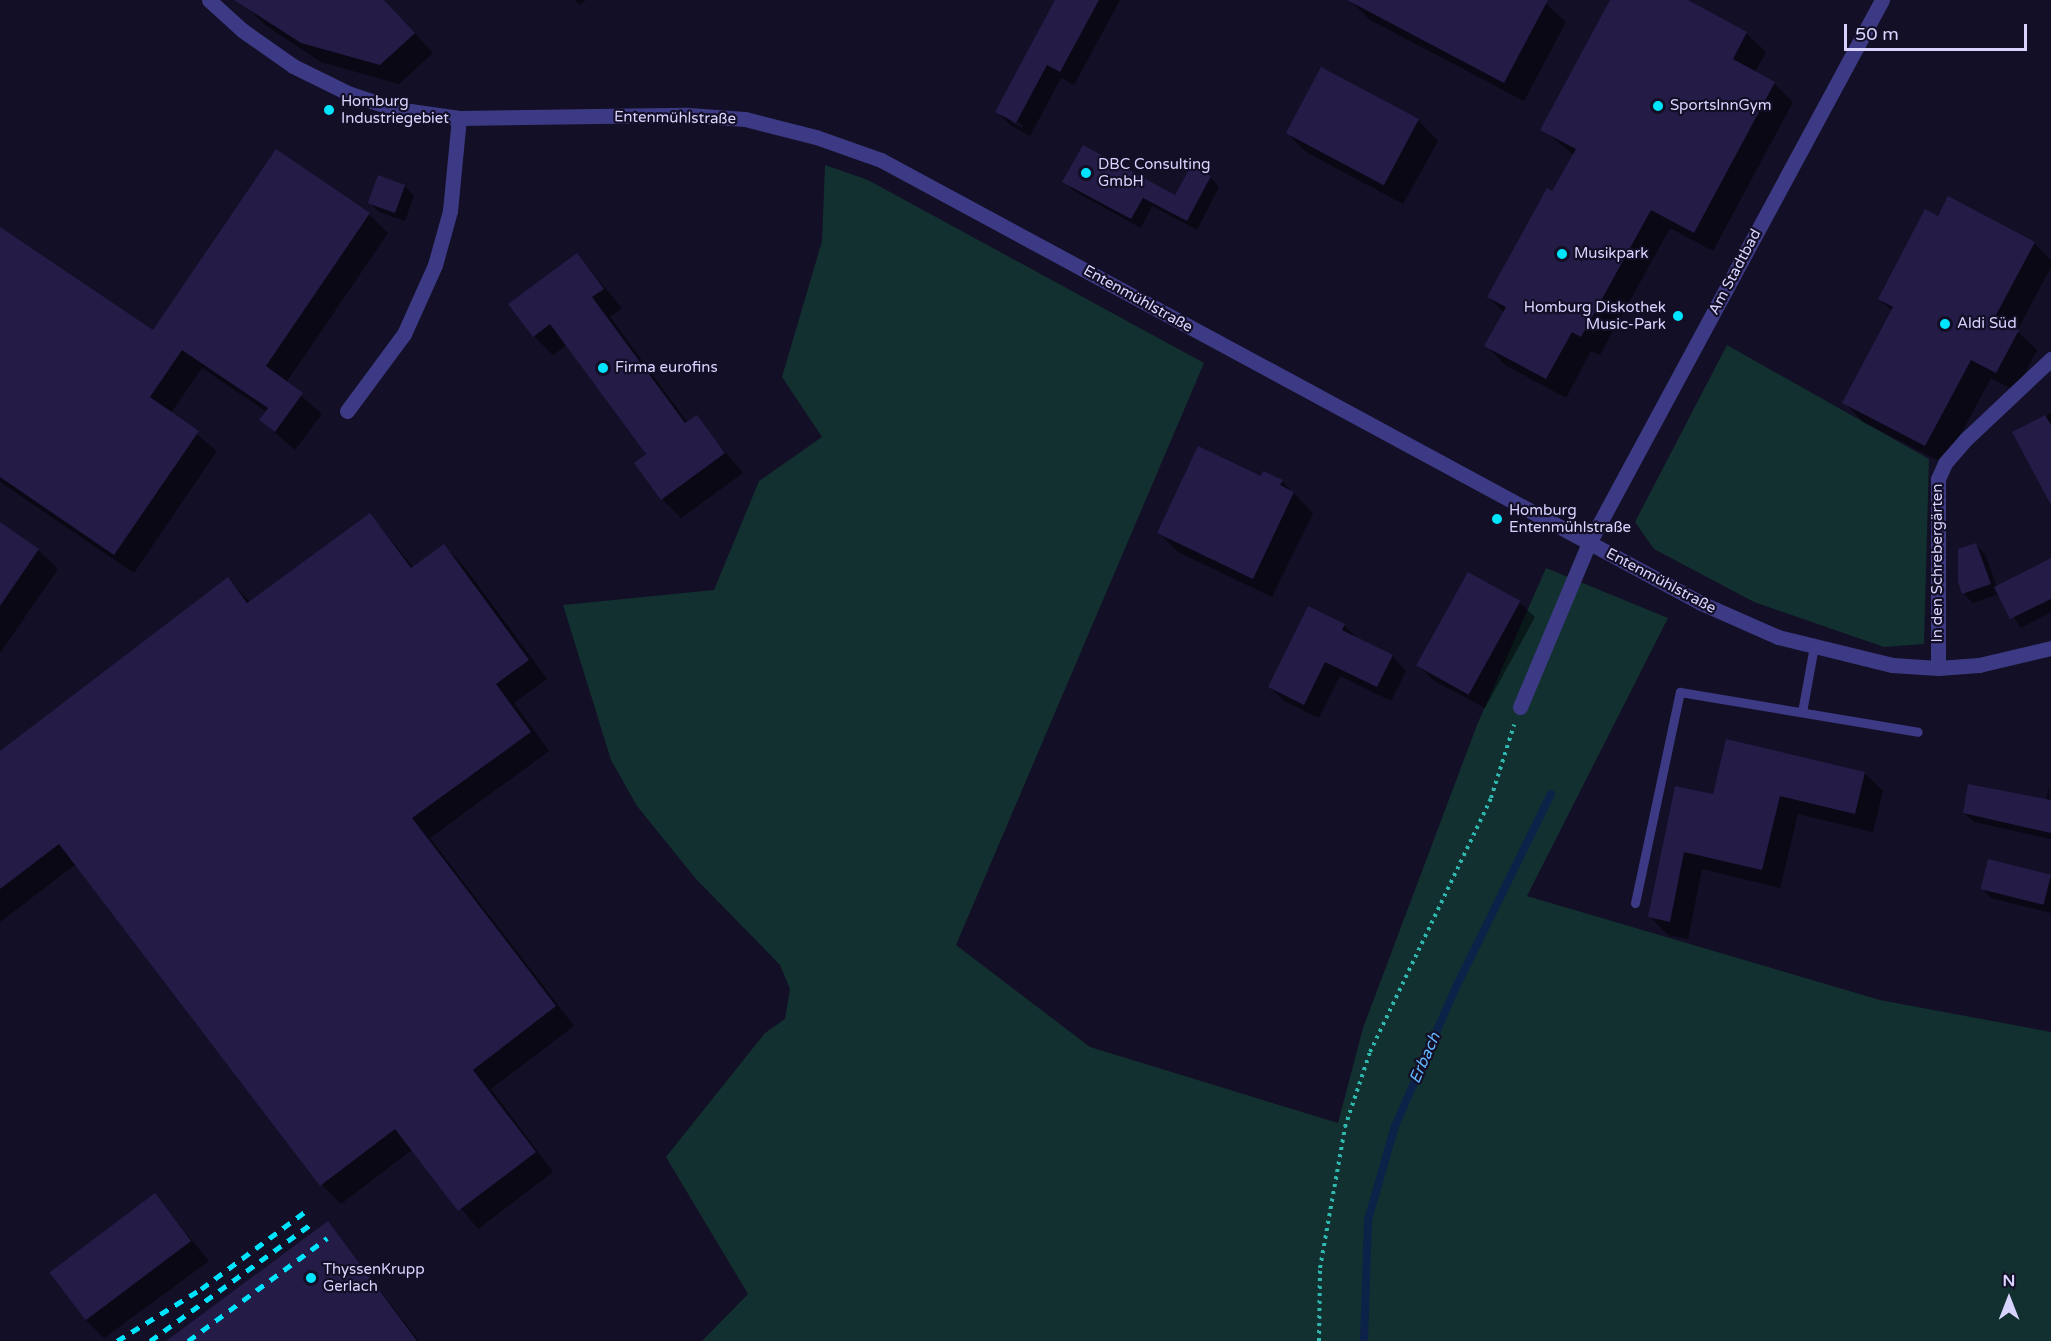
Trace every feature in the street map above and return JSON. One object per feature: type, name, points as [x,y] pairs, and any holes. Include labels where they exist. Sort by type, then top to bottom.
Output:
[{"type":"street","name":"Entenmühlstraße","points":[[209,0],[242,30],[293,66],[350,94],[396,109],[459,118],[687,115],[745,119],[816,137],[881,160],[1738,622],[1814,646],[1892,665],[1938,668],[1979,665],[2051,648]]},
{"type":"street","name":"Am Stadtbad","points":[[1520,707],[1589,543],[1882,0]]},
{"type":"street","points":[[347,411],[404,334],[435,266],[450,211],[459,118]]},
{"type":"street","name":"In den Schrebergärten","points":[[1938,668],[1938,479],[1945,463],[1966,440],[2051,359]]},
{"type":"lane","points":[[1802,712],[1814,646]]},
{"type":"lane","points":[[1635,903],[1680,692],[1918,732]]},
{"type":"path","points":[[1319,1341],[1320,1268],[1346,1127],[1370,1052],[1491,798],[1520,707]]},
{"type":"green space","points":[[825,165],[868,180],[1204,363],[956,945],[1090,1047],[1338,1123],[1363,1028],[1477,725],[1546,568],[1668,618],[1527,896],[1880,1000],[2051,1032],[2051,1341],[702,1341],[748,1294],[666,1157],[765,1033],[785,1019],[790,989],[780,965],[696,879],[637,806],[611,760],[563,605],[714,590],[759,481],[822,437],[782,377],[822,241]]},
{"type":"green space","points":[[1727,345],[1929,459],[1924,644],[1884,647],[1754,602],[1654,549],[1635,522]]},
{"type":"building","points":[[234,0],[384,0],[415,33],[380,65],[301,43]]},
{"type":"building","points":[[1055,0],[1099,0],[1060,72],[1047,65],[1016,123],[995,112]]},
{"type":"building","points":[[1347,0],[1548,0],[1504,83]]},
{"type":"building","name":"SportsInnGym","points":[[1610,0],[1688,0],[1747,32],[1733,59],[1775,82],[1694,233],[1651,210],[1581,337],[1572,332],[1546,379],[1484,346],[1506,307],[1487,297],[1547,188],[1552,191],[1576,149],[1540,130]]},
{"type":"building","points":[[1321,67],[1419,119],[1384,185],[1286,133]]},
{"type":"building","points":[[1083,145],[1175,195],[1191,166],[1211,176],[1187,221],[1143,198],[1131,219],[1062,182]]},
{"type":"building","points":[[276,149],[370,213],[266,366],[303,393],[275,432],[259,420],[268,408],[182,350],[150,397],[199,431],[114,555],[0,477],[0,227],[153,330]]},
{"type":"building","points":[[378,175],[405,185],[395,213],[368,203]]},
{"type":"building","name":"Aldi Süd","points":[[1948,196],[2035,242],[1995,317],[2019,330],[1996,373],[1971,360],[1925,446],[1842,403],[1893,307],[1878,299],[1925,209],[1938,216]]},
{"type":"building","points":[[577,253],[604,289],[592,297],[685,423],[697,415],[725,453],[661,500],[634,463],[646,454],[550,324],[533,337],[508,304]]},
{"type":"building","points":[[2045,415],[2051,425],[2051,505],[2012,432]]},
{"type":"building","points":[[1198,446],[1261,476],[1263,471],[1283,480],[1280,485],[1294,492],[1253,579],[1157,533]]},
{"type":"building","points":[[370,513],[411,568],[444,544],[529,660],[496,684],[531,732],[412,818],[556,1006],[473,1070],[536,1152],[458,1211],[395,1129],[320,1186],[59,844],[0,889],[0,751],[228,577],[247,603]]},
{"type":"building","points":[[0,522],[39,549],[0,606]]},
{"type":"building","points":[[1976,543],[1991,584],[1962,594],[1958,582],[1958,549]]},
{"type":"building","points":[[2051,558],[2051,599],[2010,619],[1994,587]]},
{"type":"building","points":[[1468,572],[1520,601],[1469,695],[1416,666]]},
{"type":"building","points":[[1308,606],[1345,624],[1342,630],[1393,655],[1377,687],[1325,662],[1304,705],[1268,687]]},
{"type":"building","points":[[1726,739],[1865,772],[1855,814],[1780,796],[1762,870],[1684,852],[1670,922],[1648,917],[1675,786],[1713,794]]},
{"type":"building","points":[[1968,784],[2051,800],[2051,833],[1963,813]]},
{"type":"building","points":[[1988,859],[2051,875],[2044,905],[1981,889]]},
{"type":"building","points":[[155,1193],[191,1241],[86,1320],[50,1272]]},
{"type":"building","name":"ThyssenKrupp Gerlach","points":[[328,1221],[417,1341],[166,1341]]},
{"type":"waterway","name":"Erbach","points":[[1364,1341],[1368,1220],[1395,1126],[1456,987],[1551,794]]},
{"type":"railway","points":[[117,1341],[201,1289],[306,1211]]},
{"type":"railway","points":[[150,1341],[314,1222]]},
{"type":"railway","points":[[188,1341],[327,1238]]},
{"type":"place","name":"SportsInnGym","points":[[1658,106]]},
{"type":"place","name":"Homburg Industriegebiet","points":[[329,110]]},
{"type":"place","name":"DBC Consulting GmbH","points":[[1086,173]]},
{"type":"place","name":"Musikpark","points":[[1562,254]]},
{"type":"place","name":"Homburg Diskothek Music-Park","points":[[1678,316]]},
{"type":"place","name":"Aldi Süd","points":[[1945,324]]},
{"type":"place","name":"Firma eurofins","points":[[603,368]]},
{"type":"place","name":"Homburg Entenmühlstraße","points":[[1497,519]]},
{"type":"place","name":"ThyssenKrupp Gerlach","points":[[311,1278]]}]
